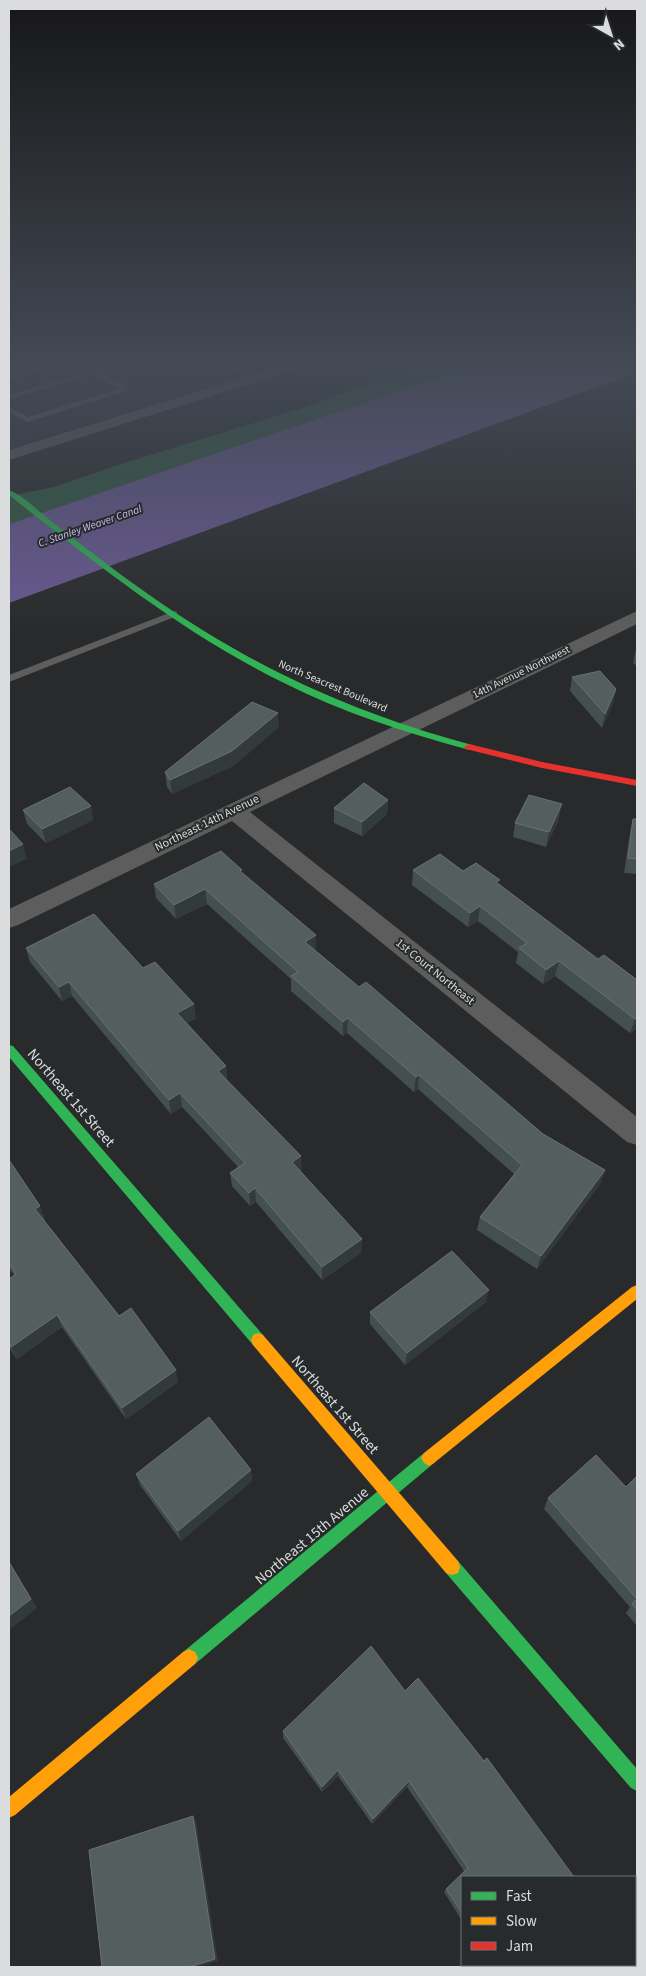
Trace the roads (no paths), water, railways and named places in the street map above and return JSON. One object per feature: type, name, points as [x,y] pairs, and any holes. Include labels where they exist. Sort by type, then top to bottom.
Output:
[{"type":"street","name":"North Seacrest Boulevard","points":[[9,492],[112,570],[208,637],[293,684],[405,728],[518,760],[637,783]]},
{"type":"street","name":"14th Avenue Northwest","points":[[405,728],[637,616]]},
{"type":"street","name":"Northeast 14th Avenue","points":[[9,919],[405,728]]},
{"type":"street","name":"1st Court Northeast","points":[[233,810],[637,1133]]},
{"type":"street","name":"Northeast 1st Street","points":[[9,1049],[637,1782]]},
{"type":"street","name":"Northeast 15th Avenue","points":[[9,1810],[389,1491],[637,1291]]},
{"type":"lane","points":[[9,679],[174,614]]},
{"type":"water","name":"C. Stanley Weaver Canal","points":[[213,454],[413,454],[9,603],[9,524]]}]
